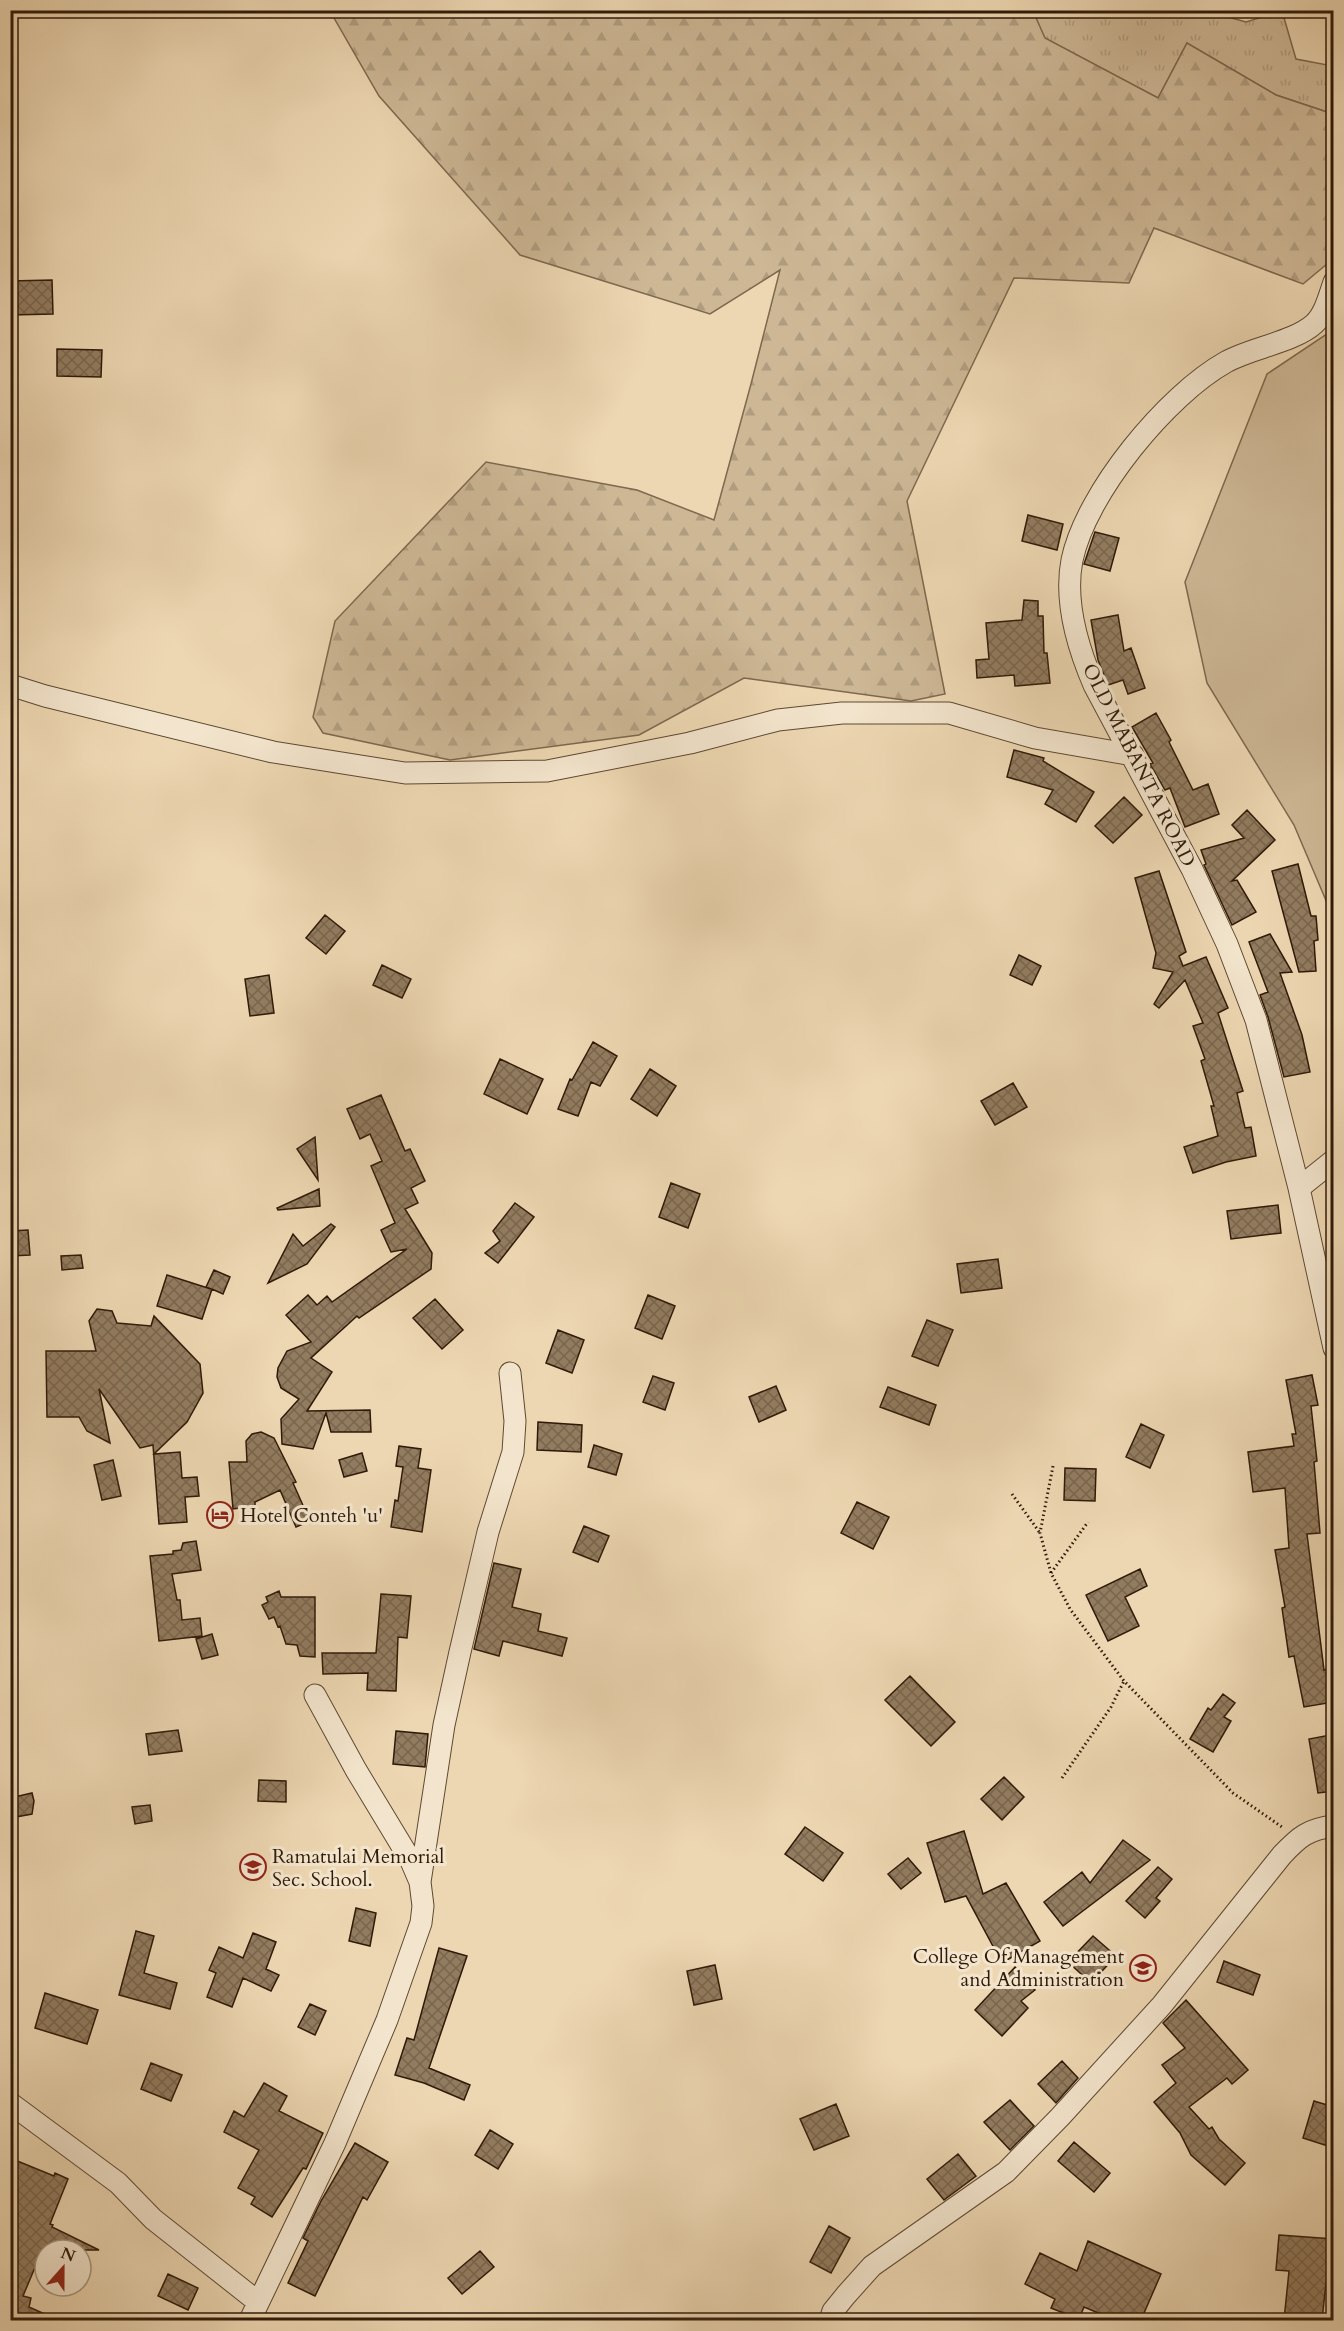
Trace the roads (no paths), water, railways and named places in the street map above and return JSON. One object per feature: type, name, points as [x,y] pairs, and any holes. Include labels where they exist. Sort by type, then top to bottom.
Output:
[{"type":"street","name":"OLD MABANTA ROAD","points":[[1334,282],[1325,306],[1314,323],[1293,335],[1226,362],[1185,392],[1142,436],[1111,475],[1080,535],[1072,561],[1070,586],[1082,658],[1094,685],[1192,869],[1227,944],[1256,1020],[1299,1188],[1334,1348]]},
{"type":"street","points":[[10,686],[273,752],[405,773],[547,771],[690,743],[778,720],[842,713],[949,713],[1035,738],[1133,755]]},
{"type":"street","points":[[1299,1188],[1334,1160]]},
{"type":"street","points":[[10,2103],[118,2183],[153,2219],[254,2311],[335,2143],[387,2020],[421,1923],[423,1906],[420,1882],[444,1725],[488,1532],[513,1452],[514,1421],[510,1373]]},
{"type":"street","points":[[315,1695],[411,1861],[420,1882]]},
{"type":"street","points":[[830,2320],[846,2295],[872,2266],[1006,2172],[1162,2006],[1298,1838],[1316,1828],[1334,1826]]},
{"type":"place","name":"Hotel Conteh 'u'","points":[[220,1515]]},
{"type":"place","name":"Ramatulai Memorial Sec. School.","points":[[253,1867]]},
{"type":"place","name":"College Of Management and Administration","points":[[1143,1968]]}]
